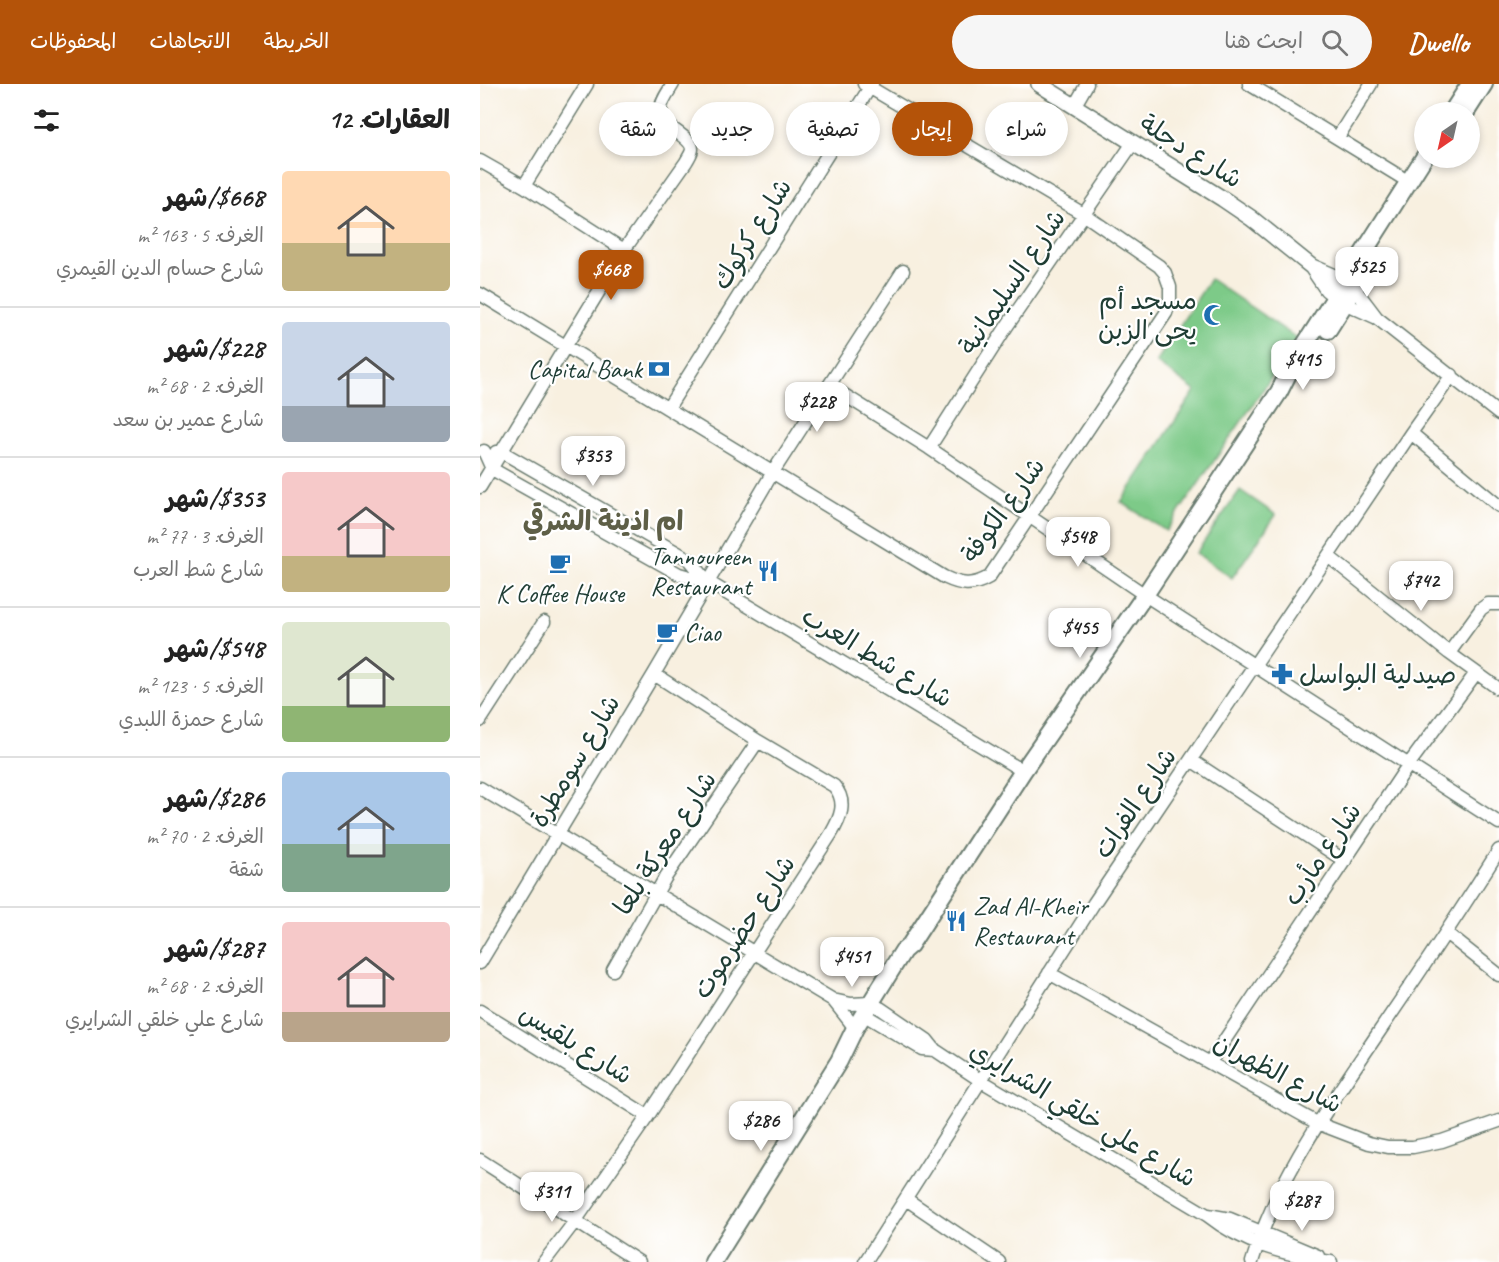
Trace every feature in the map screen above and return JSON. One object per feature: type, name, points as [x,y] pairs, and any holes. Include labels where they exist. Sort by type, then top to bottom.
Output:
[{"type":"main road","points":[[1458,102],[1470,84]]},
{"type":"main road","points":[[1472,102],[1484,84]]},
{"type":"main road","points":[[713,1262],[868,1014],[909,955],[910,945],[1023,771],[1145,595],[1278,392],[1302,366],[1418,168]]},
{"type":"main road","points":[[1346,293],[1430,168]]},
{"type":"street","points":[[524,186],[587,84]]},
{"type":"street","points":[[480,488],[624,250],[672,184],[692,150],[691,145],[661,115],[660,108],[673,84]]},
{"type":"street","name":"شارع دجلة","points":[[1039,84],[1251,218],[1346,293]]},
{"type":"street","points":[[1075,105],[1087,84]]},
{"type":"street","points":[[1249,84],[1270,89],[1338,137],[1409,182]]},
{"type":"street","points":[[1338,137],[1371,84]]},
{"type":"street","name":"شارع الكوفة","points":[[480,294],[944,577],[956,583],[969,585],[979,583],[989,577],[1166,313],[1170,301],[1169,281],[1159,266],[1085,215],[869,85]]},
{"type":"street","name":"شارع كركوك","points":[[668,408],[869,85]]},
{"type":"street","name":"شارع السليمانية","points":[[929,448],[1007,326],[1133,143]]},
{"type":"street","points":[[480,161],[524,186],[624,250]]},
{"type":"street","name":"شارع سومطرة","points":[[480,963],[773,472],[903,272]]},
{"type":"street","points":[[1346,293],[1499,414]]},
{"type":"street","name":"شارع الفرات","points":[[865,1262],[1094,903],[1452,375]]},
{"type":"street","points":[[830,386],[929,448],[1145,595],[1499,823]]},
{"type":"street","points":[[1411,433],[1499,506]]},
{"type":"street","name":"شارع شط العرب","points":[[482,450],[501,452],[690,560],[708,582]]},
{"type":"street","name":"شارع شط العرب","points":[[482,450],[492,469],[679,574],[708,582],[1023,771]]},
{"type":"street","points":[[1328,556],[1449,653],[1499,689]]},
{"type":"street","points":[[1449,653],[1481,609],[1488,604],[1499,604]]},
{"type":"street","points":[[480,721],[544,622]]},
{"type":"street","name":"شارع مأرب","points":[[1210,1062],[1410,764],[1476,673]]},
{"type":"street","name":"شارع حضرموت","points":[[544,1262],[648,1116],[831,834],[838,821],[842,805],[840,795],[834,786],[758,741],[654,674]]},
{"type":"street","name":"شارع معركة بلعا","points":[[612,970],[655,893],[758,741]]},
{"type":"street","points":[[1191,760],[1345,861]]},
{"type":"street","points":[[480,788],[833,1000],[868,1014]]},
{"type":"street","points":[[1252,1262],[1261,1231],[1317,1123],[1446,933],[1499,850]]},
{"type":"street","points":[[1446,933],[1499,975]]},
{"type":"street","name":"شارع الظهران","points":[[1049,973],[1317,1123],[1368,1143],[1404,1147],[1442,1141],[1499,1121]]},
{"type":"street","points":[[833,1000],[851,1004],[868,1014]]},
{"type":"street","name":"شارع بلقيس","points":[[480,1011],[648,1116]]},
{"type":"street","name":"شارع علي خلقي الشرايري","points":[[868,1014],[922,1048],[936,1050],[980,1080],[1208,1215],[1227,1229],[1257,1245],[1288,1255],[1331,1262]]},
{"type":"street","points":[[480,1160],[639,1262]]},
{"type":"street","points":[[906,1199],[984,1258],[999,1262]]},
{"type":"street","name":"شارع علي خلقي الشرايري","points":[[1208,1215],[1221,1216],[1261,1231],[1331,1262]]},
{"type":"green space","points":[[1210,279],[1298,339],[1166,531],[1121,502],[1195,391],[1156,362]]},
{"type":"green space","points":[[1240,490],[1276,515],[1232,578],[1196,553]]},
{"type":"place","name":"مسجد أم يحى الزبن","points":[[1214,315]]},
{"type":"place","name":"Capital Bank","points":[[659,369]]},
{"type":"place","name":"K Coffee House","points":[[560,563]]},
{"type":"place","name":"Tannoureen Restaurant","points":[[768,571]]},
{"type":"place","name":"Ciao","points":[[667,632]]},
{"type":"place","name":"صيدلية البواسل","points":[[1282,674]]},
{"type":"place","name":"Zad Al-Kheir Restaurant","points":[[956,921]]},
{"type":"district","name":"ام اذينة الشرقي","points":[[603,521]]}]
